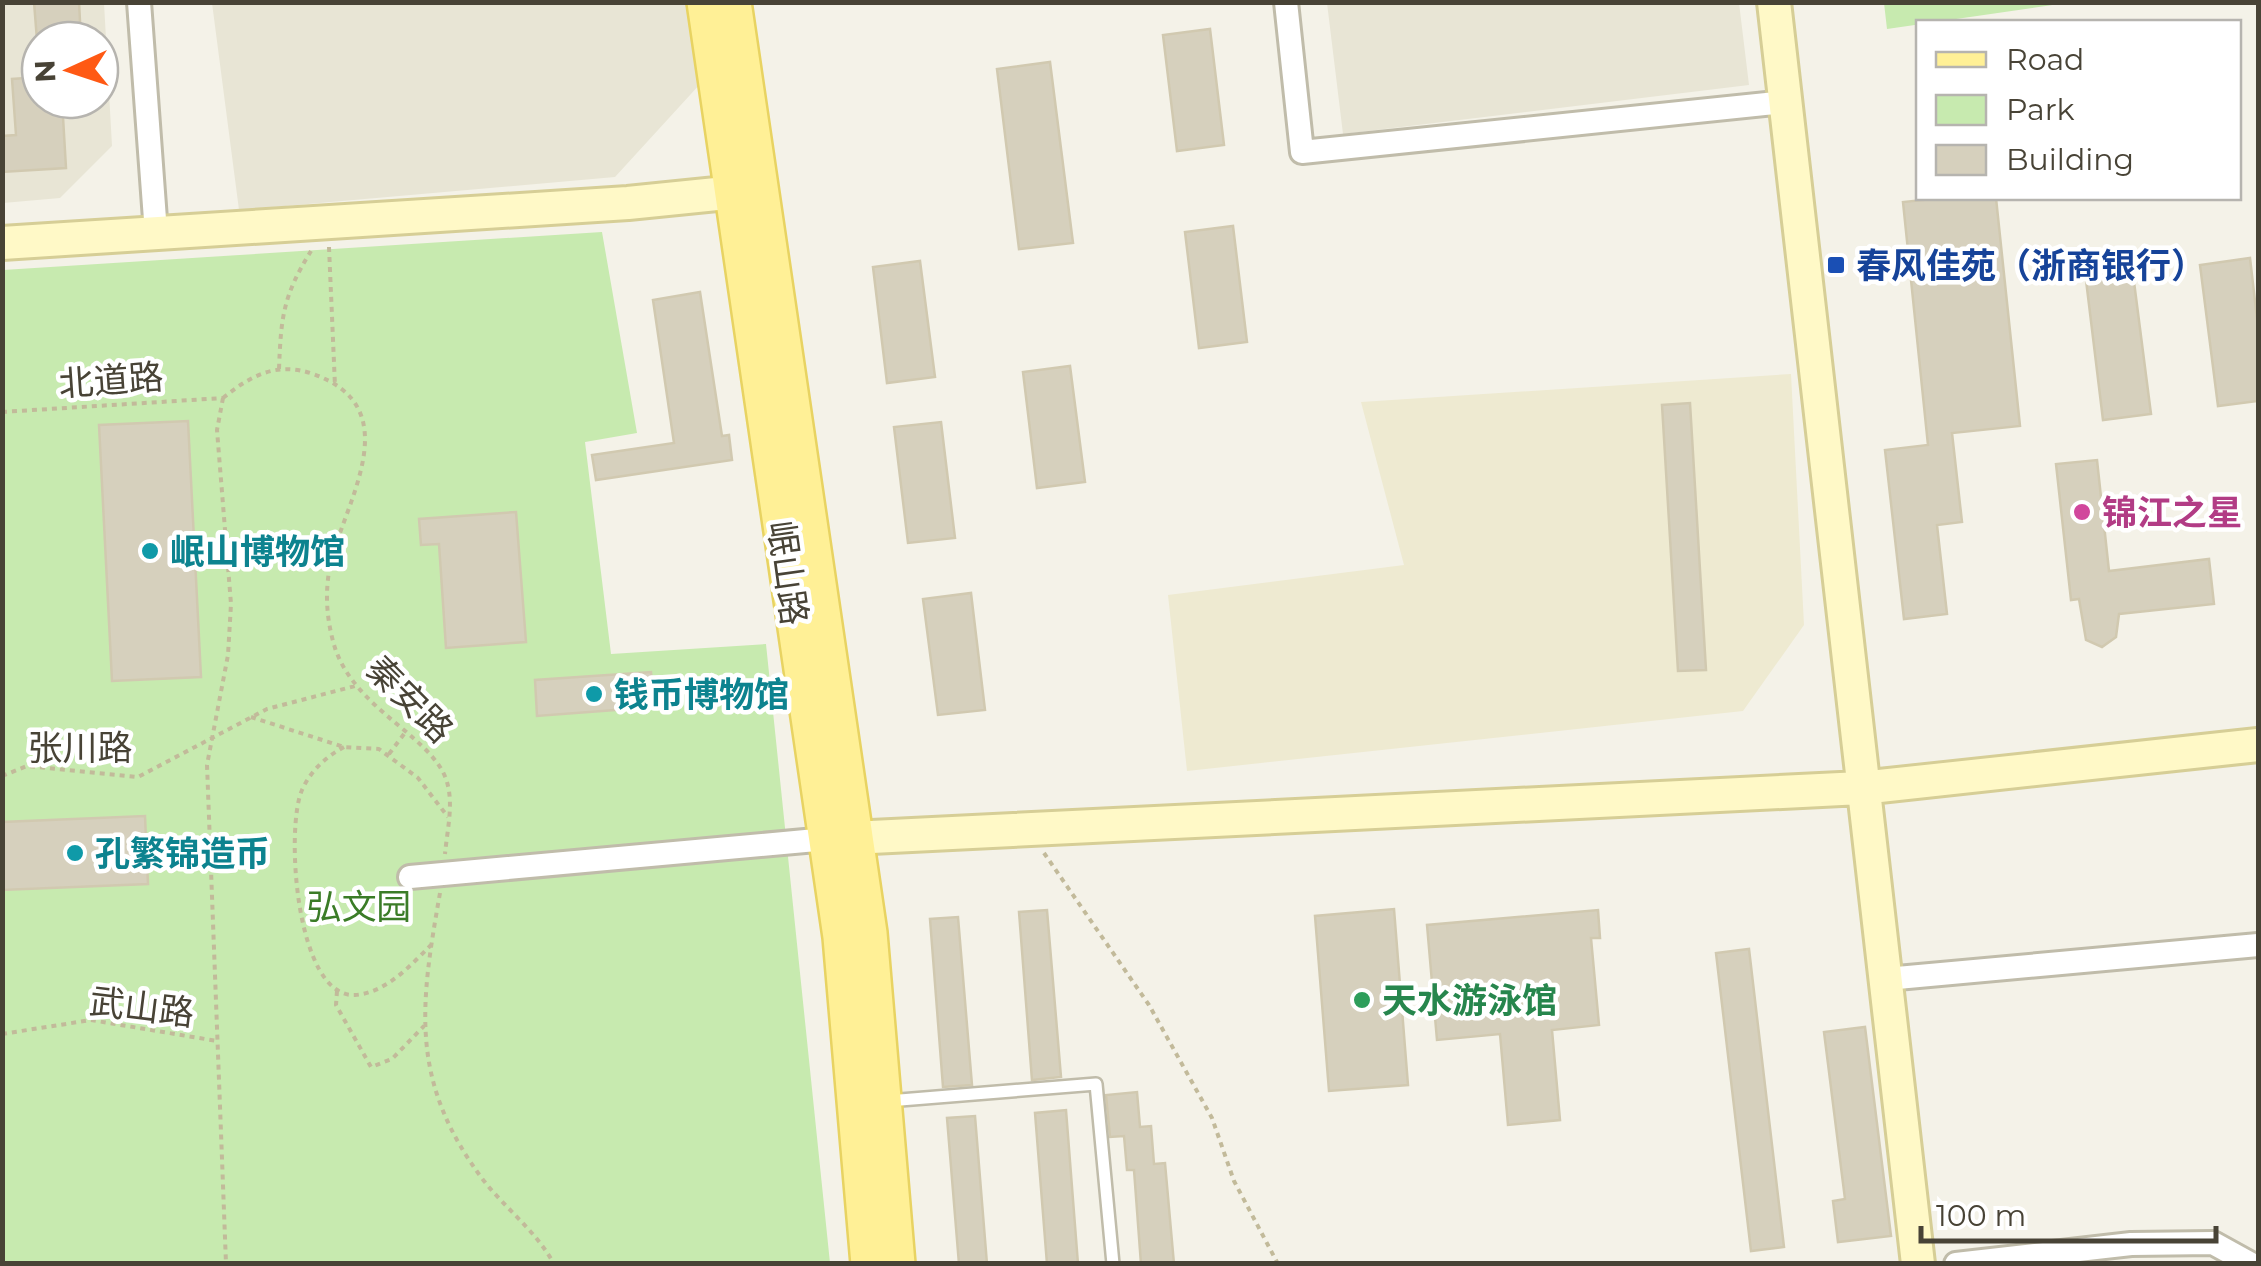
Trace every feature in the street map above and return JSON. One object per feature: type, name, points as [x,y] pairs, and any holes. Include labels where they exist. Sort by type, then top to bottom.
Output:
[{"type":"main road","name":"岷山路","points":[[704,2],[747,191]]},
{"type":"main road","name":"岷山路","points":[[734,2],[747,191],[883,1101],[897,1264]]},
{"type":"main road","name":"岷山路","points":[[841,838],[841,936],[869,1264]]},
{"type":"street","points":[[139,2],[156,234]]},
{"type":"street","points":[[1286,2],[1302,152],[1784,102]]},
{"type":"street","points":[[1774,2],[1918,1264]]},
{"type":"street","points":[[2,243],[747,191]]},
{"type":"street","points":[[410,877],[841,838],[1861,788],[2258,745]]},
{"type":"street","points":[[1886,979],[2258,945]]},
{"type":"street","points":[[1956,1264],[2131,1244],[2213,1243],[2250,1264]]},
{"type":"lane","points":[[883,1101],[1096,1084],[1113,1264]]},
{"type":"path","points":[[279,369],[281,322],[292,279],[328,222]]},
{"type":"path","points":[[328,222],[335,386]]},
{"type":"path","points":[[226,1264],[206,765],[228,655],[232,604],[217,430],[223,398],[249,377],[279,369],[310,372],[335,386]]},
{"type":"path","name":"秦安路","points":[[335,386],[361,420],[366,448],[362,477],[332,557],[326,596],[336,653],[355,686],[439,762],[450,794],[444,874],[424,984],[424,1026],[435,1086],[456,1138],[486,1184],[554,1264]]},
{"type":"path","name":"北道路","points":[[2,412],[223,398]]},
{"type":"path","name":"张川路","points":[[2,776],[28,766],[138,776],[252,717],[355,686]]},
{"type":"path","points":[[252,717],[344,746],[379,749],[418,778],[448,816]]},
{"type":"path","points":[[388,756],[404,734]]},
{"type":"path","points":[[344,746],[323,760],[307,780],[297,804],[294,844],[303,922],[322,974],[337,991],[354,995],[386,984],[431,945]]},
{"type":"path","points":[[1026,829],[1149,1005],[1212,1118],[1234,1182],[1278,1264]]},
{"type":"path","points":[[337,991],[336,1006],[372,1067],[392,1059],[424,1026]]},
{"type":"path","name":"武山路","points":[[2,1034],[92,1020],[217,1042]]},
{"type":"shaded area","points":[[3,3],[104,3],[105,20],[20,20],[20,120],[111,120],[112,146],[60,198],[3,203]]},
{"type":"shaded area","points":[[212,3],[687,3],[701,83],[615,177],[239,210]]},
{"type":"shaded area","points":[[1327,3],[1739,3],[1749,85],[1343,134]]},
{"type":"shaded area","points":[[1791,374],[1804,625],[1743,711],[1187,771],[1168,595],[1404,565],[1361,402]]},
{"type":"green space","points":[[1884,2],[2066,3],[1949,20],[1916,20],[1916,25],[1887,29]]},
{"type":"green space","name":"弘文园","points":[[602,232],[637,433],[585,442],[611,654],[766,644],[830,1263],[3,1264],[3,270]]},
{"type":"building","points":[[34,2],[79,2],[80,20],[35,20]]},
{"type":"building","points":[[1210,29],[1224,145],[1177,151],[1163,35]]},
{"type":"building","points":[[1050,62],[1073,243],[1019,249],[997,69]]},
{"type":"building","points":[[20,78],[20,120],[63,120],[66,168],[2,172],[2,136],[16,135],[12,79]]},
{"type":"building","points":[[1996,200],[2020,426],[1952,433],[1962,522],[1937,525],[1947,614],[1904,619],[1885,450],[1928,445],[1903,202]]},
{"type":"building","points":[[1233,226],[1247,342],[1199,348],[1185,232]]},
{"type":"building","points":[[2250,258],[2258,327],[2258,401],[2218,406],[2200,265]]},
{"type":"building","points":[[920,261],[935,377],[887,383],[873,267]]},
{"type":"building","points":[[2133,274],[2151,414],[2103,420],[2086,280]]},
{"type":"building","points":[[700,292],[722,436],[729,435],[732,460],[596,480],[592,455],[674,443],[653,300]]},
{"type":"building","points":[[1070,366],[1085,482],[1037,488],[1023,372]]},
{"type":"building","points":[[1690,403],[1706,670],[1678,671],[1662,405]]},
{"type":"building","name":"岷山博物馆","points":[[188,421],[201,677],[112,681],[99,425]]},
{"type":"building","points":[[941,422],[955,538],[908,543],[894,427]]},
{"type":"building","name":"锦江之星","points":[[2097,460],[2109,571],[2209,559],[2214,604],[2119,614],[2116,637],[2102,647],[2086,640],[2079,599],[2071,600],[2056,464]]},
{"type":"building","points":[[516,512],[526,642],[446,648],[439,544],[421,545],[419,519]]},
{"type":"building","points":[[971,593],[985,710],[938,715],[923,599]]},
{"type":"building","name":"钱币博物馆","points":[[651,672],[654,707],[537,716],[535,680]]},
{"type":"building","name":"孔繁锦造币","points":[[145,816],[148,884],[2,890],[2,822]]},
{"type":"building","name":"天水游泳馆","points":[[1394,909],[1408,1085],[1329,1091],[1315,916]]},
{"type":"building","points":[[1047,910],[1061,1077],[1032,1080],[1019,912]]},
{"type":"building","points":[[1598,910],[1600,938],[1591,938],[1599,1025],[1552,1030],[1560,1120],[1508,1125],[1500,1034],[1437,1040],[1427,925]]},
{"type":"building","points":[[958,917],[972,1085],[943,1087],[930,919]]},
{"type":"building","points":[[1749,949],[1784,1247],[1751,1251],[1716,953]]},
{"type":"building","points":[[1865,1027],[1891,1236],[1838,1242],[1833,1201],[1845,1199],[1824,1032]]},
{"type":"building","points":[[1137,1092],[1140,1127],[1151,1126],[1154,1164],[1165,1163],[1174,1264],[1141,1264],[1134,1170],[1127,1170],[1124,1136],[1110,1137],[1106,1095]]},
{"type":"building","points":[[1066,1110],[1078,1264],[1047,1264],[1035,1113]]},
{"type":"building","points":[[975,1116],[987,1264],[959,1264],[947,1118]]},
{"type":"place","name":"春风佳苑（浙商银行）","points":[[1836,265]]},
{"type":"place","name":"锦江之星","points":[[2082,512]]},
{"type":"place","name":"岷山博物馆","points":[[150,551]]},
{"type":"place","name":"钱币博物馆","points":[[594,694]]},
{"type":"place","name":"孔繁锦造币","points":[[75,853]]},
{"type":"place","name":"天水游泳馆","points":[[1362,1000]]}]
